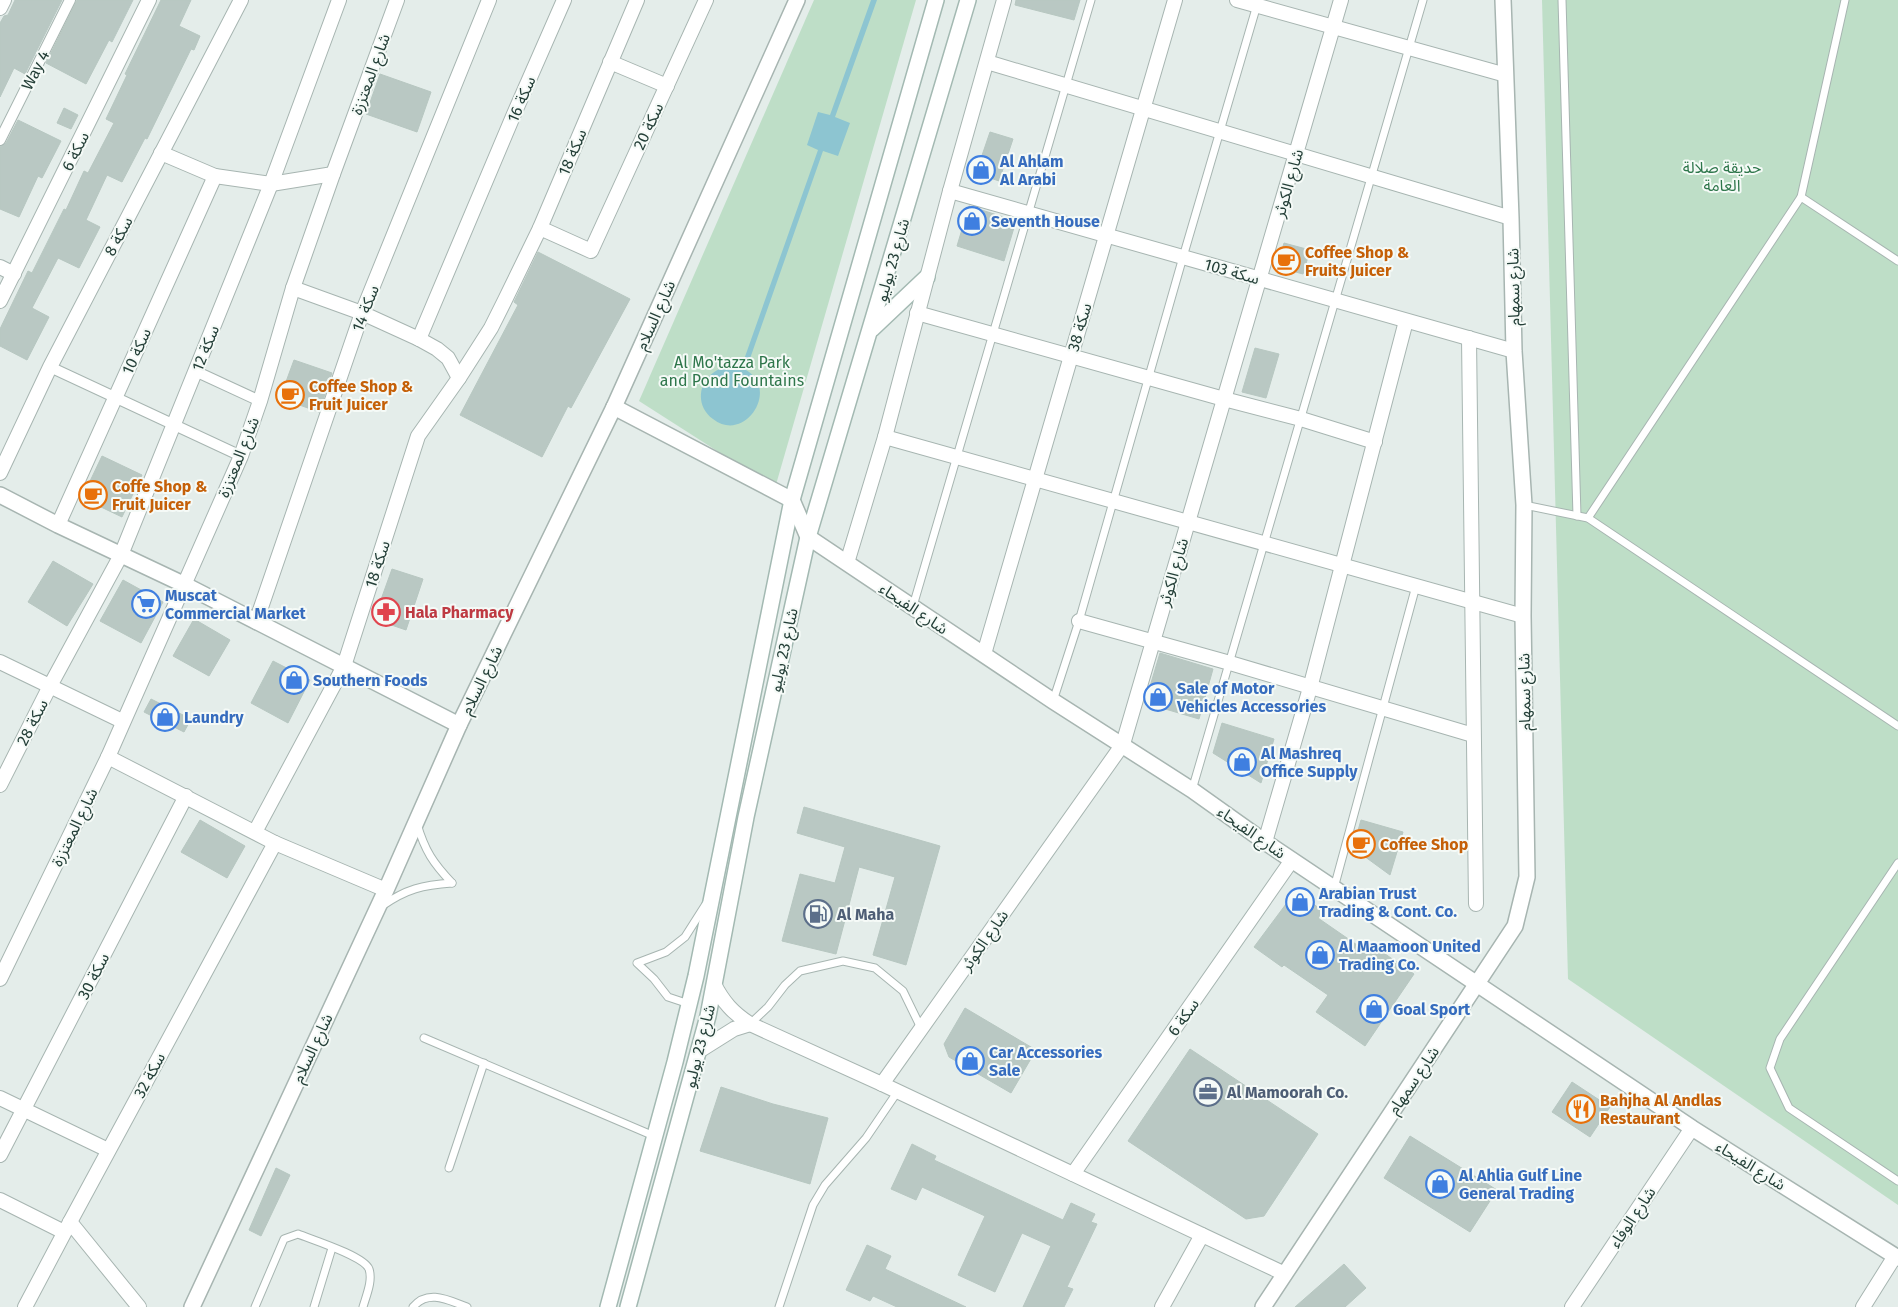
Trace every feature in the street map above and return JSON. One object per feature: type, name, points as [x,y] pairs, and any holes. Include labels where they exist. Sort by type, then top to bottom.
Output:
[{"type":"street","points":[[0,8],[4,0]]},
{"type":"street","name":"Way 4","points":[[0,140],[70,0]]},
{"type":"street","name":"سكة 6","points":[[0,301],[149,0]]},
{"type":"street","name":"سكة 8","points":[[0,473],[50,367],[241,0]]},
{"type":"street","name":"سكة 12","points":[[50,686],[121,555],[271,184],[338,0]]},
{"type":"street","name":"شارع المعتززة","points":[[0,979],[108,757],[122,721],[185,585],[241,456],[260,401],[294,288],[333,174],[398,0]]},
{"type":"street","name":"سكة 14","points":[[256,622],[362,313],[488,0]]},
{"type":"street","name":"سكة 16","points":[[419,340],[564,0]]},
{"type":"street","name":"سكة 18","points":[[255,832],[344,666],[418,436],[459,378],[504,302],[540,228],[637,0]]},
{"type":"street","name":"سكة 20","points":[[540,228],[591,251],[706,0]]},
{"type":"street","name":"شارع السلام","points":[[192,1307],[386,890],[459,725],[614,407],[797,0]]},
{"type":"street","name":"شارع 23 يوليو","points":[[608,1307],[689,1004],[792,500],[936,0]]},
{"type":"street","name":"شارع 23 يوليو","points":[[628,1307],[698,1051],[714,984],[746,816],[808,537],[968,0]]},
{"type":"street","points":[[847,563],[885,437],[950,191],[1004,0]]},
{"type":"street","name":"سكة 38","points":[[984,654],[1175,0]]},
{"type":"street","points":[[1236,0],[1258,3],[1334,27],[1506,75]]},
{"type":"street","name":"شارع الكوثر","points":[[882,1084],[1122,744],[1341,0]]},
{"type":"street","name":"شارع سمهام","points":[[1263,1307],[1515,926],[1527,877],[1522,616],[1524,505],[1514,351],[1503,0]]},
{"type":"street","points":[[610,62],[666,86]]},
{"type":"street","points":[[987,62],[1511,218]]},
{"type":"street","points":[[161,153],[215,176],[271,184],[333,174]]},
{"type":"street","name":"سكة 10","points":[[58,525],[215,176]]},
{"type":"street","name":"سكة 103","points":[[950,191],[1514,351]]},
{"type":"street","points":[[0,267],[14,274]]},
{"type":"street","points":[[871,330],[928,277]]},
{"type":"street","points":[[294,288],[362,313],[437,349],[448,358],[459,378]]},
{"type":"street","points":[[917,314],[1301,419],[1375,442]]},
{"type":"street","points":[[1265,842],[1310,688],[1406,321]]},
{"type":"street","points":[[1469,338],[1476,904]]},
{"type":"street","points":[[50,367],[241,456]]},
{"type":"street","points":[[195,371],[260,401]]},
{"type":"street","points":[[614,407],[792,500],[808,537]]},
{"type":"street","points":[[885,437],[1522,616]]},
{"type":"street","points":[[0,495],[58,525],[185,585],[459,725]]},
{"type":"street","name":"شارع الفيحاء","points":[[808,537],[1053,701],[1192,790],[1265,842],[1692,1128],[1896,1257]]},
{"type":"street","points":[[1079,621],[1230,663],[1473,735]]},
{"type":"street","points":[[0,662],[122,721]]},
{"type":"street","name":"سكة 28","points":[[0,785],[50,686]]},
{"type":"street","points":[[108,757],[275,843],[386,890]]},
{"type":"street","name":"سكة 30","points":[[0,1155],[186,796]]},
{"type":"street","name":"سكة 32","points":[[25,1307],[275,843]]},
{"type":"street","name":"سكة 6","points":[[1073,1174],[1292,860]]},
{"type":"street","points":[[714,984],[720,997],[733,1013],[750,1024],[898,1091],[1284,1274]]},
{"type":"street","points":[[698,1051],[734,1029],[750,1024]]},
{"type":"street","points":[[0,1098],[108,1150]]},
{"type":"street","name":"شارع الوفاء","points":[[1572,1307],[1692,1128]]},
{"type":"street","points":[[0,1200],[67,1227],[139,1307]]},
{"type":"street","points":[[1162,1307],[1202,1235]]},
{"type":"street","points":[[1863,1307],[1896,1257]]},
{"type":"lane","points":[[912,607],[1091,0]]},
{"type":"lane","points":[[1192,790],[1423,0]]},
{"type":"lane","points":[[1562,0],[1577,516]]},
{"type":"lane","points":[[1588,518],[1800,197],[1844,0]]},
{"type":"lane","points":[[1053,701],[1079,621],[1182,257],[1258,3]]},
{"type":"lane","points":[[1800,197],[1898,261]]},
{"type":"lane","points":[[1524,505],[1588,518],[1898,726]]},
{"type":"lane","points":[[1334,888],[1416,586]]},
{"type":"lane","points":[[375,911],[395,896],[424,885],[452,883],[434,864],[423,842],[416,820]]},
{"type":"lane","points":[[1898,863],[1780,1039],[1770,1068],[1789,1108],[1898,1181]]},
{"type":"lane","points":[[689,1004],[668,997],[654,979],[637,963],[666,952],[685,936],[712,893]]},
{"type":"lane","points":[[750,1024],[800,971],[843,960],[875,968],[903,991],[921,1028]]},
{"type":"lane","points":[[424,1038],[654,1136]]},
{"type":"lane","points":[[449,1168],[484,1064]]},
{"type":"lane","points":[[779,1307],[813,1205],[825,1185],[866,1138],[898,1091]]},
{"type":"lane","points":[[255,1307],[284,1239],[298,1234],[360,1258],[369,1269],[370,1283],[363,1307]]},
{"type":"lane","points":[[314,1307],[332,1248]]},
{"type":"lane","points":[[413,1307],[419,1300],[431,1296],[467,1307]]},
{"type":"green space","name":"Al Mo'tazza Park and Pond Fountains","points":[[814,0],[916,0],[775,488],[639,401]]},
{"type":"green space","name":"حديقة صلالة العامة","points":[[1542,0],[1898,0],[1898,1205],[1568,979]]},
{"type":"water","points":[[871,0],[877,0],[835,117],[850,123],[838,156],[823,151],[746,370],[756,379],[760,389],[759,400],[754,411],[746,419],[736,425],[725,425],[713,419],[705,411],[701,401],[704,383],[719,369],[729,367],[741,368],[818,150],[807,145],[818,112],[830,115]]},
{"type":"building","points":[[15,0],[62,0],[25,74],[14,68],[0,97],[0,23],[4,16],[8,15]]},
{"type":"building","points":[[77,0],[133,0],[112,42],[109,40],[86,84],[46,63]]},
{"type":"building","points":[[161,0],[191,0],[179,26],[200,36],[194,50],[191,49],[147,139],[145,138],[122,182],[107,175],[86,220],[100,227],[79,268],[58,258],[32,308],[49,317],[27,360],[0,346],[0,329],[28,271],[32,273],[64,209],[66,210],[84,171],[88,173],[114,123],[106,119],[127,75],[125,74]]},
{"type":"building","points":[[1016,0],[1080,0],[1074,20],[1015,5]]},
{"type":"building","points":[[380,74],[431,92],[417,132],[366,114]]},
{"type":"building","points":[[64,108],[78,115],[71,129],[57,123]]},
{"type":"building","points":[[18,120],[61,141],[42,178],[38,176],[19,217],[0,209],[0,147],[6,143]]},
{"type":"building","points":[[990,132],[1013,139],[999,181],[976,173]]},
{"type":"building","points":[[969,206],[1016,221],[1004,261],[957,246]]},
{"type":"building","points":[[1284,243],[1310,250],[1303,274],[1277,267]]},
{"type":"building","points":[[538,252],[630,299],[571,408],[568,406],[542,457],[460,415],[518,305],[514,302]]},
{"type":"building","points":[[1255,348],[1279,354],[1266,398],[1242,392]]},
{"type":"building","points":[[294,360],[332,373],[319,412],[280,398]]},
{"type":"building","points":[[102,456],[142,475],[122,517],[82,498]]},
{"type":"building","points":[[53,561],[93,584],[67,626],[28,602]]},
{"type":"building","points":[[392,569],[423,579],[406,630],[374,619]]},
{"type":"building","points":[[123,580],[163,602],[141,643],[100,621]]},
{"type":"building","points":[[194,619],[230,640],[209,676],[173,656]]},
{"type":"building","points":[[1160,653],[1213,669],[1199,719],[1145,703]]},
{"type":"building","points":[[273,661],[310,680],[288,723],[251,703]]},
{"type":"building","points":[[151,699],[191,719],[184,732],[144,712]]},
{"type":"building","points":[[1222,723],[1274,739],[1261,783],[1213,753]]},
{"type":"building","points":[[804,807],[940,846],[906,965],[873,955],[895,877],[859,867],[836,954],[782,941],[800,874],[835,883],[845,847],[797,833]]},
{"type":"building","points":[[200,820],[245,846],[227,878],[181,852]]},
{"type":"building","points":[[1361,820],[1403,832],[1390,875],[1353,848]]},
{"type":"building","points":[[1301,895],[1323,911],[1318,918],[1360,947],[1365,940],[1414,974],[1365,1046],[1316,1012],[1328,995],[1284,965],[1282,967],[1254,947],[1289,900]]},
{"type":"building","points":[[965,1008],[1036,1050],[1011,1093],[949,1057],[944,1044]]},
{"type":"building","name":"Al Mamoorah Co.","points":[[1190,1049],[1318,1134],[1264,1216],[1246,1219],[1128,1141]]},
{"type":"building","name":"Bahjha Al Andlas Restaurant","points":[[1572,1082],[1610,1107],[1590,1137],[1552,1112]]},
{"type":"building","points":[[721,1087],[773,1104],[828,1118],[810,1184],[700,1151]]},
{"type":"building","name":"Al Ahlia Gulf Line General Trading","points":[[1410,1136],[1497,1190],[1470,1232],[1384,1178]]},
{"type":"building","points":[[912,1144],[936,1156],[934,1160],[1063,1220],[1071,1203],[1095,1214],[1091,1222],[1097,1224],[1067,1287],[1073,1289],[1064,1307],[1023,1307],[1051,1246],[1022,1233],[995,1292],[958,1275],[985,1216],[922,1187],[916,1200],[891,1189]]},
{"type":"building","points":[[276,1168],[290,1175],[261,1236],[249,1230]]},
{"type":"building","points":[[867,1245],[891,1256],[885,1269],[966,1307],[897,1307],[873,1296],[870,1301],[846,1290]]},
{"type":"building","points":[[1344,1264],[1366,1288],[1345,1307],[1295,1307]]},
{"type":"place","name":"Al Ahlam Al Arabi","points":[[981,170]]},
{"type":"place","name":"Seventh House","points":[[972,221]]},
{"type":"place","name":"Coffee Shop & Fruits Juicer","points":[[1286,261]]},
{"type":"place","name":"Coffee Shop & Fruit Juicer","points":[[290,395]]},
{"type":"place","name":"Coffe Shop & Fruit Juicer","points":[[93,495]]},
{"type":"place","name":"Muscat Commercial Market","points":[[146,604]]},
{"type":"place","name":"Hala Pharmacy","points":[[386,612]]},
{"type":"place","name":"Southern Foods","points":[[294,680]]},
{"type":"place","name":"Sale of Motor Vehicles Accessories","points":[[1158,697]]},
{"type":"place","name":"Laundry","points":[[165,717]]},
{"type":"place","name":"Al Mashreq Office Supply","points":[[1242,762]]},
{"type":"place","name":"Coffee Shop","points":[[1361,844]]},
{"type":"place","name":"Arabian Trust Trading & Cont. Co.","points":[[1300,902]]},
{"type":"place","name":"Al Maha","points":[[818,914]]},
{"type":"place","name":"Al Maamoon United Trading Co.","points":[[1320,955]]},
{"type":"place","name":"Goal Sport","points":[[1374,1009]]},
{"type":"place","name":"Car Accessories Sale","points":[[970,1061]]},
{"type":"place","name":"Al Mamoorah Co.","points":[[1208,1092]]},
{"type":"place","name":"Bahjha Al Andlas Restaurant","points":[[1581,1109]]},
{"type":"place","name":"Al Ahlia Gulf Line General Trading","points":[[1440,1184]]}]
